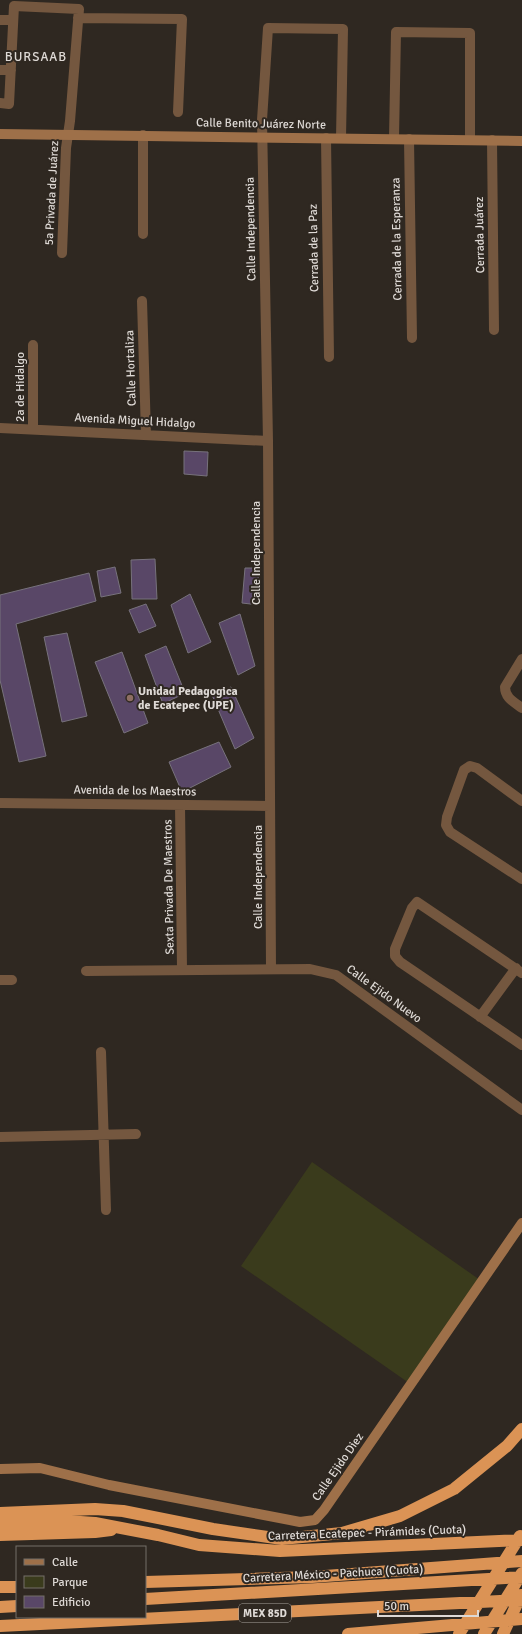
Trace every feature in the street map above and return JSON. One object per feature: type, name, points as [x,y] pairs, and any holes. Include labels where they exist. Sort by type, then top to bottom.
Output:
[{"type":"highway","points":[[0,1513],[95,1509],[123,1512],[282,1540],[342,1533],[400,1516],[454,1490],[507,1446],[522,1430]]},
{"type":"highway","name":"Carretera Ecatepec - Pirámides (Cuota)","points":[[0,1524],[66,1521],[95,1523],[158,1535],[199,1545],[280,1552],[522,1540]]},
{"type":"highway","points":[[0,1535],[95,1532],[118,1528]]},
{"type":"highway","points":[[459,1634],[522,1533]]},
{"type":"highway","points":[[146,1582],[312,1577],[522,1561]]},
{"type":"highway","points":[[484,1634],[522,1573]]},
{"type":"highway","name":"Carretera México - Pachuca (Cuota)","points":[[146,1598],[522,1577]]},
{"type":"highway","points":[[0,1587],[16,1587]]},
{"type":"highway","points":[[504,1634],[522,1592]]},
{"type":"highway","name":"MEX 85D","points":[[0,1626],[522,1600]]},
{"type":"highway","points":[[0,1607],[16,1606]]},
{"type":"highway","points":[[348,1634],[522,1619]]},
{"type":"main road","name":"Calle Benito Juárez Norte","points":[[0,134],[394,138],[522,141]]},
{"type":"main road","name":"Calle Ejido Diez","points":[[0,1469],[40,1468],[110,1485],[300,1522],[315,1520],[324,1510],[522,1222]]},
{"type":"street","points":[[0,103],[9,104],[14,6],[79,9],[78,18],[182,19],[178,112]]},
{"type":"street","name":"5a Privada de Juárez","points":[[62,253],[66,148],[78,18]]},
{"type":"street","points":[[0,20],[13,20]]},
{"type":"street","name":"Calle Independencia","points":[[271,969],[268,441],[262,120],[268,28],[343,29],[342,138]]},
{"type":"street","points":[[394,138],[396,32],[470,33],[470,140]]},
{"type":"street","points":[[0,70],[11,70]]},
{"type":"street","points":[[143,135],[143,234]]},
{"type":"street","name":"Cerrada de la Paz","points":[[326,138],[329,357]]},
{"type":"street","name":"Cerrada de la Esperanza","points":[[409,139],[412,338]]},
{"type":"street","name":"Cerrada Juárez","points":[[492,140],[494,330]]},
{"type":"street","name":"Calle Hortaliza","points":[[142,301],[146,434]]},
{"type":"street","name":"2a de Hidalgo","points":[[33,345],[33,429]]},
{"type":"street","name":"Avenida Miguel Hidalgo","points":[[0,428],[268,441]]},
{"type":"street","points":[[522,659],[505,687],[505,692],[508,698],[522,708]]},
{"type":"street","points":[[522,800],[477,768],[470,766],[464,770],[447,817],[446,825],[450,832],[522,879]]},
{"type":"street","name":"Avenida de los Maestros","points":[[0,802],[270,806]]},
{"type":"street","name":"Sexta Privada De Maestros","points":[[180,805],[182,969]]},
{"type":"street","points":[[480,1017],[519,970],[418,902],[412,908],[395,949],[395,956],[400,962],[480,1017],[522,1045]]},
{"type":"street","name":"Calle Ejido Nuevo","points":[[86,971],[310,969],[336,976],[522,1110]]},
{"type":"street","points":[[0,980],[12,980]]},
{"type":"street","points":[[101,1052],[106,1210]]},
{"type":"street","points":[[0,1137],[136,1134]]},
{"type":"green space","points":[[312,1162],[480,1280],[409,1383],[241,1266]]},
{"type":"building","points":[[184,451],[208,452],[207,476],[184,474]]},
{"type":"building","points":[[155,559],[157,599],[132,599],[131,560]]},
{"type":"building","points":[[115,567],[121,593],[101,597],[97,571]]},
{"type":"building","points":[[245,568],[258,568],[259,605],[242,603]]},
{"type":"building","points":[[89,573],[96,601],[16,624],[46,756],[19,762],[0,680],[0,595]]},
{"type":"building","points":[[190,594],[211,642],[188,653],[171,605]]},
{"type":"building","points":[[146,604],[156,626],[139,633],[129,610]]},
{"type":"building","points":[[240,614],[255,666],[238,675],[219,623]]},
{"type":"building","points":[[67,633],[87,716],[62,722],[44,637]]},
{"type":"building","points":[[166,646],[185,693],[163,704],[145,655]]},
{"type":"building","points":[[122,652],[148,723],[124,733],[95,662]]},
{"type":"building","points":[[231,687],[254,738],[235,749],[212,695]]},
{"type":"building","points":[[219,742],[231,767],[182,792],[169,762]]},
{"type":"place","name":"Unidad Pedagogica de Ecatepec (UPE)","points":[[130,698]]},
{"type":"district","name":"BURSAAB","points":[[36,57]]}]
